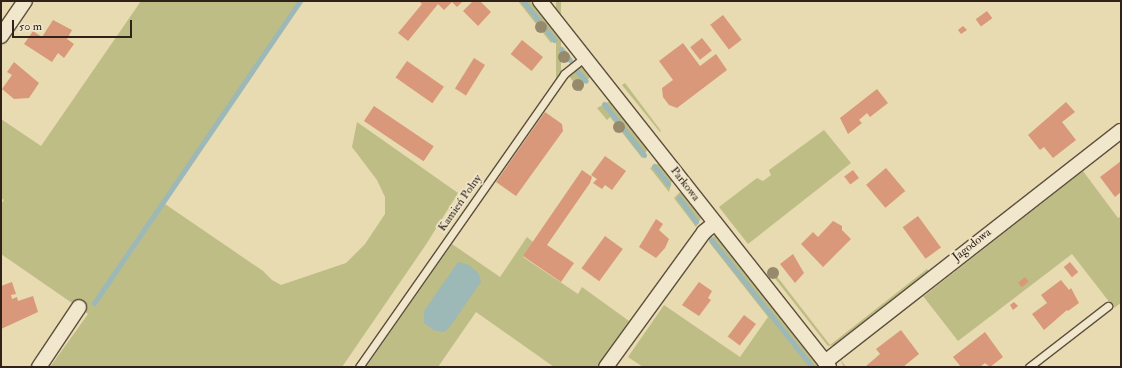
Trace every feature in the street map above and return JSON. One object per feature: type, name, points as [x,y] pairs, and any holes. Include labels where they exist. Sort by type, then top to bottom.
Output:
[{"type":"street","points":[[1,36],[25,1]]},
{"type":"street","name":"Parkowa","points":[[540,1],[827,364]]},
{"type":"street","name":"Jagodowa","points":[[827,364],[1121,131]]},
{"type":"street","points":[[606,367],[704,232],[715,223]]},
{"type":"street","points":[[39,367],[79,307]]},
{"type":"lane","name":"Kamień Polny","points":[[359,367],[564,74],[585,57]]},
{"type":"lane","points":[[1029,367],[1108,306]]},
{"type":"shaded area","points":[[141,1],[303,1],[165,204],[263,271],[272,280],[281,285],[346,263],[365,244],[385,214],[385,197],[377,180],[352,147],[357,122],[458,193],[427,243],[342,367],[50,367],[88,314],[1,254],[1,204],[4,200],[1,198],[1,119],[41,146]]},
{"type":"shaded area","points":[[518,1],[530,1],[558,36],[551,43]]},
{"type":"shaded area","points":[[556,1],[561,1],[561,88],[556,88]]},
{"type":"shaded area","points":[[582,66],[590,77],[584,84],[581,92],[569,76]]},
{"type":"shaded area","points":[[625,83],[661,131],[660,132],[622,85]]},
{"type":"shaded area","points":[[610,101],[648,149],[642,158],[610,117],[607,120],[597,108]]},
{"type":"shaded area","points":[[824,130],[851,163],[748,244],[719,207],[757,178],[763,181],[771,175],[769,170]]},
{"type":"shaded area","points":[[659,163],[672,180],[669,192],[650,168]]},
{"type":"shaded area","points":[[1083,171],[1118,218],[1121,216],[1121,303],[1114,308],[1072,254],[958,341],[923,296],[841,360],[846,367],[844,367],[840,359],[920,293],[924,296]]},
{"type":"shaded area","points":[[681,191],[701,218],[696,227],[674,198]]},
{"type":"shaded area","points":[[715,235],[820,367],[643,367],[628,357],[664,305],[740,357],[768,317],[709,242]]},
{"type":"shaded area","points":[[527,237],[533,242],[523,257],[578,294],[582,287],[629,321],[597,367],[554,367],[476,312],[438,367],[366,367],[452,244],[500,277]]},
{"type":"shaded area","points":[[927,269],[930,273],[836,347],[834,345],[828,346],[770,272],[772,270],[830,345]]},
{"type":"water","points":[[458,262],[469,265],[479,274],[481,282],[449,328],[444,332],[433,330],[424,323],[424,311]]},
{"type":"building","points":[[419,1],[463,1],[457,7],[452,2],[444,10],[438,4],[408,41],[398,33],[422,4]]},
{"type":"building","points":[[473,1],[480,1],[491,12],[478,26],[463,11]]},
{"type":"building","points":[[987,11],[992,18],[981,27],[976,19]]},
{"type":"building","points":[[723,15],[742,40],[729,49],[710,25]]},
{"type":"building","points":[[53,20],[72,30],[67,39],[74,44],[64,58],[58,53],[52,62],[24,44],[33,31],[42,37]]},
{"type":"building","points":[[963,26],[967,30],[961,34],[958,30]]},
{"type":"building","points":[[702,38],[712,51],[700,60],[690,47]]},
{"type":"building","points":[[522,40],[543,57],[532,71],[511,54]]},
{"type":"building","points":[[683,43],[700,66],[716,54],[727,70],[677,108],[669,105],[663,97],[662,88],[673,80],[659,61]]},
{"type":"building","points":[[474,58],[485,65],[466,95],[455,89]]},
{"type":"building","points":[[407,61],[444,87],[432,103],[396,77]]},
{"type":"building","points":[[14,62],[39,83],[29,98],[14,99],[2,89],[12,75],[7,72]]},
{"type":"building","points":[[877,89],[888,103],[870,117],[867,113],[859,120],[862,123],[848,134],[840,118]]},
{"type":"building","points":[[1066,102],[1075,112],[1062,122],[1076,140],[1053,158],[1044,147],[1040,150],[1028,135]]},
{"type":"building","points":[[374,106],[434,146],[424,161],[364,121]]},
{"type":"building","points":[[545,112],[562,124],[563,131],[516,196],[496,182]]},
{"type":"building","points":[[605,156],[626,171],[612,190],[605,185],[602,189],[593,183],[597,179],[591,175]]},
{"type":"building","points":[[1121,161],[1121,192],[1115,197],[1100,177]]},
{"type":"building","points":[[886,168],[905,191],[885,208],[866,185]]},
{"type":"building","points":[[582,170],[592,177],[590,183],[547,245],[574,263],[561,282],[523,256]]},
{"type":"building","points":[[853,170],[859,178],[850,185],[844,177]]},
{"type":"building","points":[[918,216],[941,248],[926,259],[903,227]]},
{"type":"building","points":[[656,219],[663,224],[659,230],[669,239],[665,248],[656,258],[639,247]]},
{"type":"building","points":[[833,221],[842,226],[842,230],[851,239],[823,267],[801,244],[813,232],[818,237]]},
{"type":"building","points":[[605,236],[623,249],[599,281],[581,268]]},
{"type":"building","points":[[793,254],[804,273],[795,283],[780,264]]},
{"type":"building","points":[[1070,262],[1078,272],[1072,277],[1064,267]]},
{"type":"building","points":[[1025,277],[1029,282],[1022,287],[1018,283]]},
{"type":"building","points":[[1061,280],[1069,290],[1071,288],[1079,303],[1068,311],[1067,310],[1044,330],[1032,314],[1047,303],[1041,295]]},
{"type":"building","points":[[12,282],[16,294],[11,295],[12,299],[17,297],[18,301],[33,296],[38,312],[1,329],[1,286]]},
{"type":"building","points":[[699,282],[712,291],[708,298],[711,300],[699,316],[682,305]]},
{"type":"building","points":[[1014,302],[1018,306],[1013,310],[1010,305]]},
{"type":"building","points":[[744,315],[756,324],[740,346],[728,337]]},
{"type":"building","points":[[901,330],[919,354],[903,367],[865,367],[880,354],[876,349]]},
{"type":"building","points":[[985,332],[1003,357],[990,367],[985,363],[980,367],[961,367],[953,357]]},
{"type":"waterway","points":[[94,303],[300,1]]},
{"type":"waterway","points":[[523,1],[554,40]]},
{"type":"waterway","points":[[561,49],[570,60]]},
{"type":"waterway","points":[[577,71],[586,81]]},
{"type":"waterway","points":[[604,104],[644,155]]},
{"type":"waterway","points":[[654,166],[668,184]]},
{"type":"waterway","points":[[679,198],[696,221]]},
{"type":"waterway","points":[[709,237],[812,367]]}]
